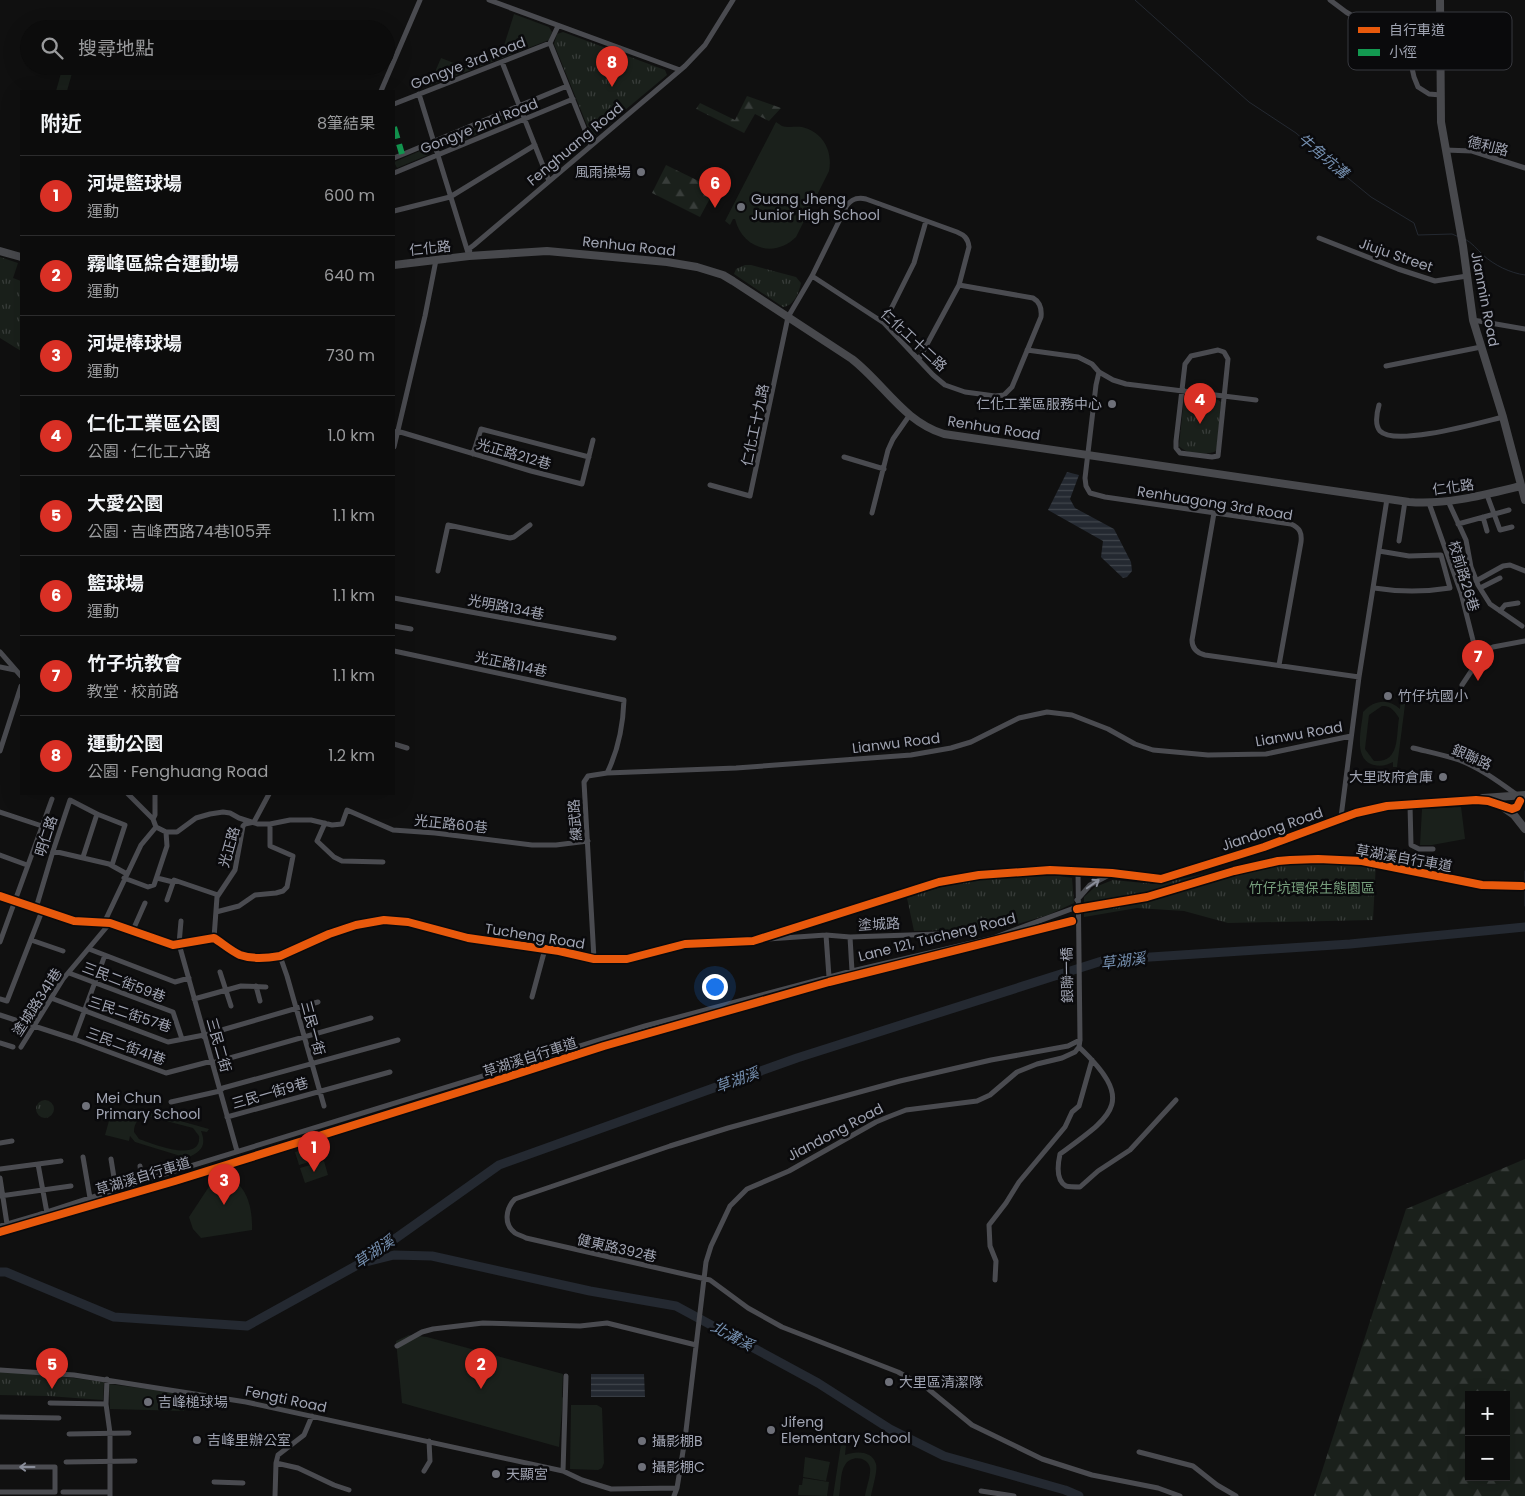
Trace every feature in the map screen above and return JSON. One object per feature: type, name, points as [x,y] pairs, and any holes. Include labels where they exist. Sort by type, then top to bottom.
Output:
[{"type":"main road","name":"Jianmin Road","points":[[1441,70],[1441,122],[1463,246],[1473,320],[1503,417],[1525,500]]},
{"type":"main road","points":[[0,252],[20,257]]},
{"type":"main road","name":"Renhua Road","points":[[469,256],[555,252],[667,262],[697,267],[723,275],[860,365],[909,416],[924,426],[944,434],[1387,499]]},
{"type":"main road","name":"仁化路","points":[[395,265],[469,256]]},
{"type":"main road","name":"仁化路","points":[[1387,499],[1429,503],[1487,495],[1521,486]]},
{"type":"main road","name":"Jiandong Road","points":[[1476,800],[1492,796],[1518,799],[1523,826]]},
{"type":"main road","points":[[1498,804],[1515,808],[1518,799]]},
{"type":"main road","name":"Jiandong Road","points":[[1078,872],[1141,878],[1165,878],[1295,836],[1341,818],[1378,808],[1476,800],[1488,801],[1508,810],[1523,826]]},
{"type":"main road","name":"Tucheng Road","points":[[214,938],[240,955],[271,958],[280,956],[329,934],[356,925],[384,920],[408,922],[468,938],[545,949],[594,959],[627,959],[678,945],[760,939],[939,882],[992,873],[1050,870],[1078,872]]},
{"type":"main road","points":[[0,896],[74,922],[107,922],[173,945],[214,938]]},
{"type":"street","points":[[395,57],[420,0]]},
{"type":"street","points":[[489,0],[680,70]]},
{"type":"street","name":"Fenghuang Road","points":[[469,256],[470,248],[680,70],[705,45],[733,0]]},
{"type":"street","points":[[1330,0],[1348,13]]},
{"type":"street","points":[[558,26],[550,43],[591,145]]},
{"type":"street","name":"Gongye 3rd Road","points":[[395,104],[550,43]]},
{"type":"street","points":[[502,62],[549,181]]},
{"type":"street","points":[[1412,70],[1414,80],[1418,87],[1429,94],[1441,95]]},
{"type":"street","points":[[380,90],[387,75]]},
{"type":"street","name":"Gongye 2nd Road","points":[[395,158],[567,86]]},
{"type":"street","points":[[420,94],[469,256]]},
{"type":"street","name":"Gongye 2nd Road","points":[[395,173],[573,99]]},
{"type":"street","points":[[395,211],[450,197],[535,145]]},
{"type":"street","name":"德利路","points":[[1445,150],[1472,151],[1525,168]]},
{"type":"street","points":[[788,317],[812,276],[846,207],[855,199],[866,199],[961,234],[968,240],[968,252],[959,285],[919,359]]},
{"type":"street","points":[[884,323],[914,262],[926,221]]},
{"type":"street","name":"Jiuju Street","points":[[1319,238],[1398,269],[1435,281],[1467,276]]},
{"type":"street","points":[[395,442],[436,260]]},
{"type":"street","name":"仁化工十二路","points":[[812,276],[884,323],[938,380],[951,388],[965,392],[1004,396],[1011,390],[1041,317],[1041,307],[1033,298],[959,285]]},
{"type":"street","name":"仁化工十九路","points":[[710,485],[750,496],[788,317]]},
{"type":"street","points":[[1473,320],[1525,329]]},
{"type":"street","points":[[1386,366],[1481,347]]},
{"type":"street","points":[[1027,350],[1078,357],[1092,364],[1099,372],[1126,384],[1256,400]]},
{"type":"street","points":[[1218,350],[1228,356],[1218,456],[1180,453],[1176,448],[1182,392],[1185,364],[1189,357],[1218,350]]},
{"type":"street","name":"Renhuagong 3rd Road","points":[[1099,372],[1085,483],[1088,491],[1093,495],[1291,524],[1301,533],[1280,665]]},
{"type":"street","points":[[1379,405],[1377,417],[1380,430],[1383,433],[1401,436],[1420,436],[1503,417]]},
{"type":"street","points":[[872,513],[888,450],[893,439],[909,416]]},
{"type":"street","points":[[473,454],[481,429],[589,457]]},
{"type":"street","name":"光正路212巷","points":[[398,431],[582,484],[593,440]]},
{"type":"street","points":[[844,457],[884,469]]},
{"type":"street","points":[[1487,495],[1500,530],[1512,527]]},
{"type":"street","name":"Lianwu Road","points":[[1341,818],[1351,736],[1387,499]]},
{"type":"street","points":[[1399,541],[1404,501]]},
{"type":"street","points":[[1448,501],[1466,540],[1476,580],[1480,588],[1490,604],[1522,626]]},
{"type":"street","name":"校前路26巷","points":[[1429,503],[1461,593],[1477,656]]},
{"type":"street","points":[[1458,524],[1509,510]]},
{"type":"street","points":[[1214,513],[1192,640],[1192,645],[1199,654],[1360,677]]},
{"type":"street","points":[[1483,517],[1487,531]]},
{"type":"street","points":[[438,571],[448,525],[510,538],[530,525]]},
{"type":"street","points":[[1374,588],[1392,591],[1432,591],[1450,588],[1441,555],[1409,556],[1379,551]]},
{"type":"street","points":[[1476,580],[1503,566],[1510,565],[1525,571]]},
{"type":"street","points":[[1480,588],[1500,578]]},
{"type":"street","name":"光明路134巷","points":[[395,598],[614,638]]},
{"type":"street","points":[[1500,611],[1505,605],[1518,604]]},
{"type":"street","points":[[395,626],[411,629]]},
{"type":"street","points":[[1462,685],[1474,667],[1480,652],[1493,647],[1525,641]]},
{"type":"street","points":[[0,652],[20,675]]},
{"type":"street","name":"光正路114巷","points":[[395,652],[624,700],[624,723],[614,759],[607,773]]},
{"type":"street","points":[[0,666],[16,670]]},
{"type":"street","points":[[0,750],[20,689]]},
{"type":"street","name":"Lianwu Road","points":[[607,773],[736,768],[911,755],[951,748],[971,742],[1019,718],[1047,712],[1072,715],[1152,750],[1208,755],[1266,754],[1351,736]]},
{"type":"street","points":[[395,744],[406,748]]},
{"type":"street","name":"銀聯路","points":[[1413,748],[1470,765],[1497,781],[1518,799]]},
{"type":"street","name":"練武路","points":[[594,959],[584,782],[588,776],[607,773]]},
{"type":"street","points":[[52,851],[83,857],[112,866],[126,876],[148,887],[154,886],[167,846],[166,832],[156,826],[153,819],[129,795]]},
{"type":"street","points":[[153,819],[155,815],[155,795]]},
{"type":"street","points":[[254,822],[268,795]]},
{"type":"street","points":[[1,939],[52,799]]},
{"type":"street","name":"明仁路","points":[[0,999],[7,1001],[31,940],[52,851],[70,800],[97,814]]},
{"type":"street","points":[[1410,805],[1411,845],[1419,848],[1433,849]]},
{"type":"street","name":"光正路60巷","points":[[166,832],[178,832],[196,818],[227,812],[258,824],[290,820],[312,820],[332,825],[342,824],[347,810],[394,830],[532,845],[556,845],[588,841]]},
{"type":"street","points":[[0,812],[42,826]]},
{"type":"street","points":[[83,857],[97,814],[125,825],[112,866]]},
{"type":"street","name":"光正路","points":[[214,938],[216,898],[235,870],[243,826],[254,822]]},
{"type":"street","points":[[325,823],[317,841],[334,857],[342,860],[383,862]]},
{"type":"street","points":[[216,912],[239,906],[255,896],[276,893],[287,888],[293,856],[270,846],[270,824]]},
{"type":"street","name":"塗城路341巷","points":[[21,1047],[51,998],[89,950],[107,922],[141,845],[156,826]]},
{"type":"street","points":[[0,855],[28,865]]},
{"type":"street","points":[[1077,909],[1078,872]]},
{"type":"street","points":[[1077,901],[1090,885],[1112,874]]},
{"type":"street","points":[[157,878],[173,882],[174,880],[218,895]]},
{"type":"street","points":[[167,900],[173,882]]},
{"type":"street","points":[[134,930],[145,903]]},
{"type":"street","name":"Lane 121, Tucheng Road","points":[[0,1226],[47,1213],[237,1151],[645,1026],[829,976],[993,938],[1077,909]]},
{"type":"street","name":"銀聯一橋","points":[[1077,909],[1080,1040]]},
{"type":"street","name":"三民二街","points":[[179,923],[179,944],[237,1151]]},
{"type":"street","name":"塗城路","points":[[760,939],[826,935],[968,933]]},
{"type":"street","points":[[826,935],[829,976]]},
{"type":"street","points":[[850,936],[852,971]]},
{"type":"street","points":[[31,940],[63,951]]},
{"type":"street","points":[[532,997],[545,949]]},
{"type":"street","points":[[89,950],[175,982],[189,978]]},
{"type":"street","points":[[74,1039],[105,956]]},
{"type":"street","name":"三民一街","points":[[280,956],[324,1106]]},
{"type":"street","points":[[220,972],[231,1006]]},
{"type":"street","name":"三民二街59巷","points":[[69,973],[173,1012],[182,1039]]},
{"type":"street","points":[[194,999],[241,986],[266,987]]},
{"type":"street","points":[[256,986],[260,1001]]},
{"type":"street","name":"三民二街57巷","points":[[51,998],[168,1042],[204,1036],[318,1002]]},
{"type":"street","name":"三民二街41巷","points":[[0,1015],[74,1039],[166,1073],[371,1018]]},
{"type":"street","points":[[171,1102],[220,1091],[223,1088],[398,1040]]},
{"type":"street","points":[[1080,1040],[1079,1047],[1108,1081],[1113,1096],[1112,1106],[1108,1115],[1060,1154],[1058,1162],[1060,1180],[1067,1186],[1080,1187],[1098,1171],[1130,1150],[1176,1100]]},
{"type":"street","name":"健東路392巷","points":[[1080,1040],[1068,1046],[991,1060],[900,1081],[728,1128],[670,1146],[514,1199],[507,1210],[508,1220],[511,1229],[526,1238],[702,1280],[710,1280],[748,1308],[782,1327],[898,1372],[927,1388],[972,1425],[1042,1459],[1092,1475],[1158,1488],[1180,1496]]},
{"type":"street","points":[[0,1043],[13,1047]]},
{"type":"street","name":"Jiandong Road","points":[[696,1343],[702,1280],[706,1262],[718,1229],[730,1206],[747,1189],[789,1171],[888,1116],[906,1110],[977,1101],[990,1096],[1017,1072],[1037,1064],[1062,1058],[1075,1052],[1079,1047]]},
{"type":"street","points":[[995,1280],[996,1261],[990,1246],[988,1225],[1006,1203],[1019,1182],[1065,1127],[1072,1112],[1079,1106],[1092,1060]]},
{"type":"street","name":"三民一街9巷","points":[[227,1117],[390,1072]]},
{"type":"street","points":[[0,1143],[12,1141]]},
{"type":"street","points":[[83,1157],[90,1198]]},
{"type":"street","points":[[112,1159],[116,1190]]},
{"type":"street","points":[[0,1170],[61,1161]]},
{"type":"street","points":[[38,1164],[47,1213]]},
{"type":"street","points":[[140,1166],[142,1181]]},
{"type":"street","points":[[0,1178],[1,1196],[7,1224]]},
{"type":"street","points":[[1,1196],[71,1186]]},
{"type":"street","points":[[397,1346],[422,1332],[483,1322],[580,1326],[608,1323],[696,1343],[685,1439],[674,1496]]},
{"type":"street","name":"Fengti Road","points":[[0,1370],[74,1375],[246,1402],[563,1471],[582,1480],[612,1488],[677,1488]]},
{"type":"street","points":[[563,1471],[566,1376]]},
{"type":"street","points":[[63,1492],[110,1494],[110,1433],[106,1404],[107,1380]]},
{"type":"street","points":[[50,1403],[106,1404]]},
{"type":"street","points":[[275,1496],[278,1455],[304,1435],[312,1416]]},
{"type":"street","points":[[0,1417],[59,1418]]},
{"type":"street","points":[[69,1434],[129,1433]]},
{"type":"street","points":[[424,1471],[430,1460],[428,1442]]},
{"type":"street","points":[[1139,1452],[1192,1466],[1217,1485],[1236,1496]]},
{"type":"street","points":[[66,1462],[134,1462]]},
{"type":"street","points":[[276,1463],[298,1468],[348,1490]]},
{"type":"street","points":[[0,1467],[55,1467],[55,1492],[0,1492]]},
{"type":"street","points":[[214,1482],[243,1483]]},
{"type":"street","points":[[981,1492],[1014,1496]]},
{"type":"green space","points":[[514,14],[549,27],[552,32],[549,40],[429,86],[441,58],[467,68],[501,55]]},
{"type":"green space","points":[[563,32],[665,70],[667,75],[594,136],[591,135],[554,44],[557,34]]},
{"type":"green space","points":[[60,75],[71,75],[67,90],[56,90]]},
{"type":"green space","points":[[747,96],[781,108],[769,121],[755,114],[744,133],[696,109],[700,103],[735,120]]},
{"type":"green space","points":[[512,113],[516,114],[515,119],[444,148],[440,146],[443,142]]},
{"type":"green space","points":[[776,122],[784,127],[802,127],[816,133],[825,143],[830,164],[829,171],[796,237],[778,248],[769,249],[760,247],[744,237],[735,219],[733,219],[730,225],[725,221]]},
{"type":"green space","points":[[427,148],[430,151],[428,155],[397,168],[395,162]]},
{"type":"green space","points":[[666,165],[715,189],[700,217],[652,193]]},
{"type":"green space","points":[[0,257],[18,263],[13,278],[20,281],[20,350],[0,338]]},
{"type":"green space","points":[[745,265],[796,277],[801,283],[799,291],[790,304],[783,307],[734,274],[736,269]]},
{"type":"green space","points":[[1189,395],[1221,402],[1217,448],[1212,453],[1186,451],[1179,446],[1184,398]]},
{"type":"green space","points":[[1401,697],[1406,697],[1397,767],[1393,767],[1393,762],[1379,766],[1367,762],[1363,757],[1360,742],[1363,712],[1372,705],[1381,702],[1391,703],[1400,709]],"holes":[[[1382,706],[1392,709],[1399,718],[1397,740],[1393,753],[1388,758],[1382,761],[1374,761],[1365,749],[1369,715]]]},
{"type":"green space","points":[[1461,807],[1465,839],[1432,845],[1420,845],[1422,809]]},
{"type":"green space","name":"竹仔坑環保生態園區","points":[[1314,854],[1376,862],[1373,920],[1228,923],[1184,911],[1137,908],[1084,917],[1084,897],[1095,887],[1113,880],[1154,884],[1275,857]]},
{"type":"green space","points":[[1059,876],[1072,878],[1074,903],[1048,915],[1004,928],[914,931],[907,898],[937,888],[990,877]]},
{"type":"green space","points":[[45,1100],[53,1105],[54,1109],[49,1117],[45,1118],[37,1113],[36,1109],[41,1101]]},
{"type":"green space","points":[[134,1108],[209,1129],[207,1132],[201,1131],[203,1136],[202,1148],[187,1158],[135,1142],[130,1136],[129,1141],[105,1135],[112,1110],[133,1117],[137,1115],[131,1112]],"holes":[[[147,1116],[193,1128],[199,1136],[198,1144],[193,1149],[185,1151],[165,1148],[139,1139],[134,1132],[137,1121]]]},
{"type":"green space","points":[[318,1145],[323,1158],[299,1165],[295,1152]]},
{"type":"green space","points":[[1525,1159],[1525,1496],[1314,1496],[1406,1209]]},
{"type":"green space","points":[[324,1161],[328,1175],[305,1183],[300,1168]]},
{"type":"green space","points":[[216,1176],[226,1177],[234,1181],[246,1194],[251,1212],[252,1230],[201,1238],[193,1229],[189,1217]]},
{"type":"green space","points":[[409,1335],[427,1337],[563,1374],[559,1447],[402,1403],[396,1341]]},
{"type":"green space","points":[[0,1371],[104,1382],[103,1400],[0,1395]]},
{"type":"green space","name":"吉峰槌球場","points":[[109,1384],[186,1394],[184,1411],[110,1409]]},
{"type":"green space","points":[[571,1405],[597,1405],[602,1408],[604,1463],[602,1468],[598,1470],[570,1469]]},
{"type":"green space","points":[[841,1444],[846,1445],[845,1455],[863,1453],[874,1459],[876,1471],[871,1496],[865,1496],[870,1475],[869,1464],[863,1459],[855,1458],[847,1462],[843,1468],[839,1496],[833,1496]]},
{"type":"green space","points":[[805,1457],[830,1462],[826,1481],[803,1477]]},
{"type":"green space","points":[[803,1478],[829,1482],[827,1496],[798,1495],[799,1485],[802,1485]]},
{"type":"shaded area","points":[[1067,472],[1079,475],[1070,499],[1075,508],[1114,529],[1131,562],[1132,571],[1127,577],[1123,578],[1101,557],[1103,541],[1048,510]]},
{"type":"shaded area","points":[[591,1374],[644,1374],[645,1397],[591,1397]]},
{"type":"waterway","name":"牛角坑溝","points":[[1135,0],[1249,102],[1296,133],[1371,197],[1414,223],[1418,235],[1452,234],[1459,237]]},
{"type":"waterway","name":"牛角坑溝","points":[[1465,239],[1487,259],[1508,270],[1525,275]]},
{"type":"waterway","points":[[1525,871],[1525,906]]},
{"type":"waterway","name":"草湖溪","points":[[0,1272],[6,1272],[114,1317],[247,1326],[361,1263],[499,1165],[797,1058],[1105,960],[1350,944],[1525,927]]},
{"type":"waterway","name":"北溝溪","points":[[366,1262],[394,1255],[432,1256],[590,1291],[676,1306],[818,1383],[890,1429],[944,1456],[1065,1490],[1079,1496]]},
{"type":"marked path","points":[[395,130],[402,154]]},
{"type":"cycle path","points":[[0,896],[74,921],[110,923],[173,945],[214,938],[240,955],[249,957],[265,958],[280,956],[329,934],[356,925],[384,920],[408,922],[468,938],[559,951],[594,959],[627,959],[685,944],[753,941],[939,882],[979,875],[1050,870],[1112,873],[1161,879],[1264,847],[1356,813],[1387,806],[1476,800],[1488,801],[1512,809],[1517,807],[1520,801]]},
{"type":"cycle path","name":"草湖溪自行車道","points":[[1077,909],[1147,897],[1234,871],[1290,860],[1362,861],[1482,885],[1522,886]]},
{"type":"cycle path","name":"草湖溪自行車道","points":[[0,1232],[175,1181],[604,1046],[829,982],[1072,921]]},
{"type":"place","name":"運動公園","points":[[612,87]]},
{"type":"place","name":"風雨操場","points":[[641,172]]},
{"type":"place","name":"Guang Jheng Junior High School","points":[[741,207]]},
{"type":"place","name":"籃球場","points":[[715,208]]},
{"type":"place","name":"仁化工業區服務中心","points":[[1112,404]]},
{"type":"place","name":"仁化工業區公園","points":[[1200,424]]},
{"type":"place","name":"竹子坑教會","points":[[1478,681]]},
{"type":"place","name":"竹仔坑國小","points":[[1388,696]]},
{"type":"place","name":"大里政府倉庫","points":[[1443,777]]},
{"type":"place","name":"Mei Chun Primary School","points":[[86,1106]]},
{"type":"place","name":"河堤籃球場","points":[[314,1172]]},
{"type":"place","name":"河堤棒球場","points":[[224,1205]]},
{"type":"place","name":"大里區清潔隊","points":[[889,1382]]},
{"type":"place","name":"大愛公園","points":[[52,1389]]},
{"type":"place","name":"霧峰區綜合運動場","points":[[481,1389]]},
{"type":"place","name":"吉峰槌球場","points":[[148,1402]]},
{"type":"place","name":"Jifeng Elementary School","points":[[771,1430]]},
{"type":"place","name":"吉峰里辦公室","points":[[197,1440]]},
{"type":"place","name":"攝影棚B","points":[[642,1441]]},
{"type":"place","name":"攝影棚C","points":[[642,1467]]},
{"type":"place","name":"天顯宮","points":[[496,1474]]}]
